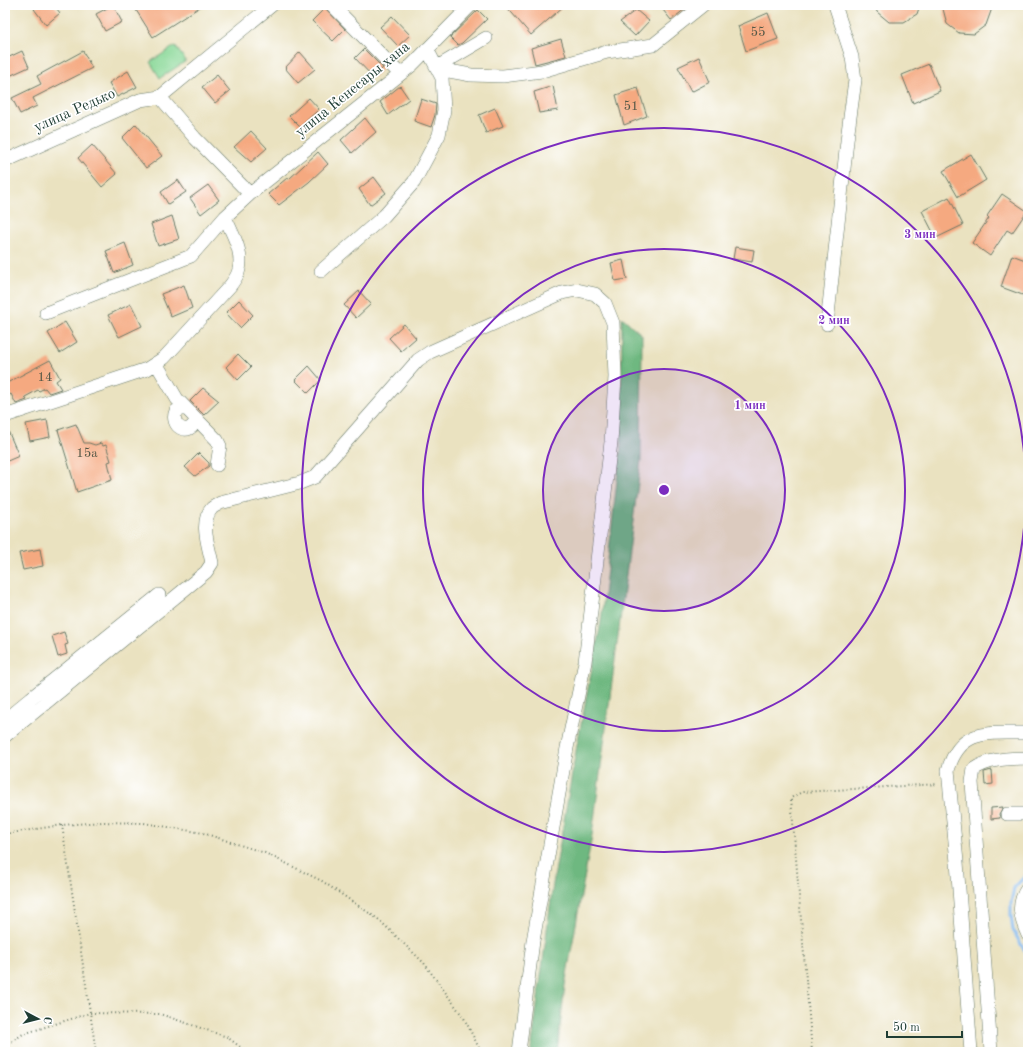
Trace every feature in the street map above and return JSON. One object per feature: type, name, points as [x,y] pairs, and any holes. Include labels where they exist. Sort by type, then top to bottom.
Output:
[{"type":"street","points":[[250,194],[195,138],[160,97],[272,5]]},
{"type":"street","points":[[332,5],[400,74]]},
{"type":"street","points":[[437,68],[471,75],[503,76],[542,71],[607,52],[653,45],[703,5]]},
{"type":"street","points":[[828,324],[848,132],[855,80],[852,57],[835,5]]},
{"type":"street","name":"улица Кенесары хана","points":[[46,314],[191,256],[225,217],[250,194],[400,74],[427,49],[463,8]]},
{"type":"street","points":[[437,68],[486,38]]},
{"type":"street","points":[[321,271],[384,216],[414,182],[439,135],[444,110],[442,78],[427,49]]},
{"type":"street","name":"улица Редько","points":[[5,160],[140,100],[160,97]]},
{"type":"street","points":[[5,416],[147,369],[164,358],[230,286],[238,273],[241,262],[240,252],[225,217]]},
{"type":"street","points":[[5,736],[206,572],[212,564],[205,522],[212,509],[220,503],[300,483],[315,477],[418,360],[430,352],[562,293],[577,290],[595,294],[605,303],[613,322],[615,377],[611,442],[585,662],[567,748],[535,933],[519,1052]]},
{"type":"street","points":[[156,363],[177,399],[185,408],[176,411],[174,416],[175,422],[178,426],[186,430],[190,430],[193,428],[197,419],[218,440],[220,446],[217,465]]},
{"type":"street","points":[[5,720],[160,595]]},
{"type":"street","points":[[971,1052],[957,862],[948,770],[952,757],[959,747],[969,738],[981,734],[1028,733]]},
{"type":"street","points":[[991,1052],[972,782],[974,769],[982,763],[1000,759],[1028,758]]},
{"type":"street","points":[[1007,814],[1028,814]]},
{"type":"street","points":[[1028,887],[1024,893],[1020,908],[1022,922],[1028,935]]},
{"type":"path","points":[[812,1052],[791,798],[802,792],[950,783]]},
{"type":"path","points":[[5,834],[62,825],[102,822],[144,823],[203,833],[265,853],[322,881],[378,919],[424,963],[464,1018],[481,1052]]},
{"type":"path","points":[[62,825],[96,1052]]},
{"type":"path","points":[[5,1046],[23,1034],[90,1013],[160,1014],[227,1037],[247,1052]]},
{"type":"green space","points":[[175,46],[186,61],[160,78],[150,62]]},
{"type":"green space","points":[[622,317],[642,335],[641,460],[592,835],[565,985],[557,1052],[531,1052],[553,884],[577,745],[601,622],[621,445]]},
{"type":"building","points":[[39,5],[54,5],[60,13],[46,25],[34,9]]},
{"type":"building","points":[[113,5],[122,22],[105,31],[96,14]]},
{"type":"building","points":[[144,5],[203,5],[153,37],[136,10]]},
{"type":"building","points":[[505,5],[565,5],[531,35]]},
{"type":"building","points":[[659,5],[690,5],[671,20]]},
{"type":"building","points":[[875,5],[920,5],[917,14],[904,22],[889,22],[877,12]]},
{"type":"building","points":[[944,5],[990,5],[991,11],[986,25],[974,34],[959,33],[947,24],[943,9]]},
{"type":"building","points":[[325,8],[345,29],[333,41],[312,21]]},
{"type":"building","points":[[478,10],[487,19],[458,45],[450,37]]},
{"type":"building","points":[[636,10],[649,21],[635,36],[620,22]]},
{"type":"building","points":[[768,13],[778,39],[746,51],[738,26]]},
{"type":"building","points":[[392,16],[410,35],[398,46],[380,27]]},
{"type":"building","points":[[561,39],[566,56],[535,64],[531,48]]},
{"type":"building","points":[[364,49],[383,68],[373,77],[355,58]]},
{"type":"building","points":[[22,51],[29,67],[5,78],[5,59]]},
{"type":"building","points":[[83,51],[92,68],[33,98],[37,106],[20,114],[12,98],[41,84],[37,76]]},
{"type":"building","points":[[300,52],[315,69],[298,83],[285,68]]},
{"type":"building","points":[[699,57],[710,82],[691,92],[678,67]]},
{"type":"building","points":[[929,64],[940,91],[913,103],[902,75]]},
{"type":"building","points":[[128,71],[137,87],[117,97],[109,83]]},
{"type":"building","points":[[217,75],[230,91],[215,103],[202,87]]},
{"type":"building","points":[[400,86],[409,99],[388,115],[380,102]]},
{"type":"building","points":[[553,86],[558,110],[539,113],[534,92]]},
{"type":"building","points":[[638,88],[647,116],[624,125],[616,95]]},
{"type":"building","points":[[309,98],[319,109],[300,127],[289,116]]},
{"type":"building","points":[[421,99],[436,104],[435,115],[431,127],[414,121]]},
{"type":"building","points":[[495,108],[503,126],[486,133],[479,115]]},
{"type":"building","points":[[365,118],[376,132],[352,153],[341,140]]},
{"type":"building","points":[[136,124],[162,156],[146,168],[122,138]]},
{"type":"building","points":[[251,131],[267,148],[251,162],[234,147]]},
{"type":"building","points":[[92,145],[117,174],[102,187],[78,158]]},
{"type":"building","points":[[318,152],[328,164],[309,182],[279,205],[268,194],[287,178],[289,179]]},
{"type":"building","points":[[971,154],[986,180],[958,197],[943,171]]},
{"type":"building","points":[[374,177],[386,193],[370,205],[359,189]]},
{"type":"building","points":[[178,180],[186,192],[168,204],[161,192]]},
{"type":"building","points":[[208,185],[219,200],[201,214],[190,198]]},
{"type":"building","points":[[1002,194],[1027,211],[1012,233],[1007,230],[990,256],[972,243],[989,218],[987,216]]},
{"type":"building","points":[[949,197],[963,225],[936,238],[922,211]]},
{"type":"building","points":[[172,216],[179,239],[158,246],[151,224]]},
{"type":"building","points":[[125,243],[133,265],[114,273],[106,251]]},
{"type":"building","points":[[735,247],[754,250],[752,262],[733,259]]},
{"type":"building","points":[[1012,255],[1028,261],[1028,297],[1001,287]]},
{"type":"building","points":[[623,260],[627,279],[615,281],[611,263]]},
{"type":"building","points":[[184,285],[192,308],[171,317],[161,294]]},
{"type":"building","points":[[359,291],[371,304],[356,318],[344,305]]},
{"type":"building","points":[[239,300],[253,315],[240,328],[226,313]]},
{"type":"building","points":[[131,304],[142,326],[119,337],[108,315]]},
{"type":"building","points":[[65,322],[77,342],[60,353],[48,333]]},
{"type":"building","points":[[404,324],[416,338],[401,351],[389,338]]},
{"type":"building","points":[[238,354],[251,367],[238,380],[226,367]]},
{"type":"building","points":[[50,360],[60,378],[56,381],[61,389],[49,393],[45,388],[39,391],[38,390],[25,397],[27,400],[16,404],[11,394],[5,397],[5,384]]},
{"type":"building","points":[[309,366],[321,380],[308,393],[295,380]]},
{"type":"building","points":[[203,388],[219,401],[204,415],[190,401]]},
{"type":"building","points":[[47,420],[50,437],[30,441],[26,424]]},
{"type":"building","points":[[5,424],[19,456],[5,462]]},
{"type":"building","points":[[76,424],[84,443],[95,445],[101,443],[103,446],[106,445],[111,461],[108,462],[112,480],[77,492],[58,430]]},
{"type":"building","points":[[199,453],[209,463],[209,466],[195,476],[185,467]]},
{"type":"building","points":[[40,549],[43,566],[23,570],[19,553]]},
{"type":"building","points":[[64,632],[68,644],[65,645],[67,654],[58,657],[52,636]]},
{"type":"building","points":[[992,770],[993,784],[985,785],[984,772]]},
{"type":"building","points":[[1003,807],[999,814],[1000,818],[991,819],[991,808]]},
{"type":"waterway","points":[[1028,873],[1014,888],[1011,903],[1013,930],[1028,957]]},
{"type":"waterway","points":[[1028,1022],[1028,1029]]}]
